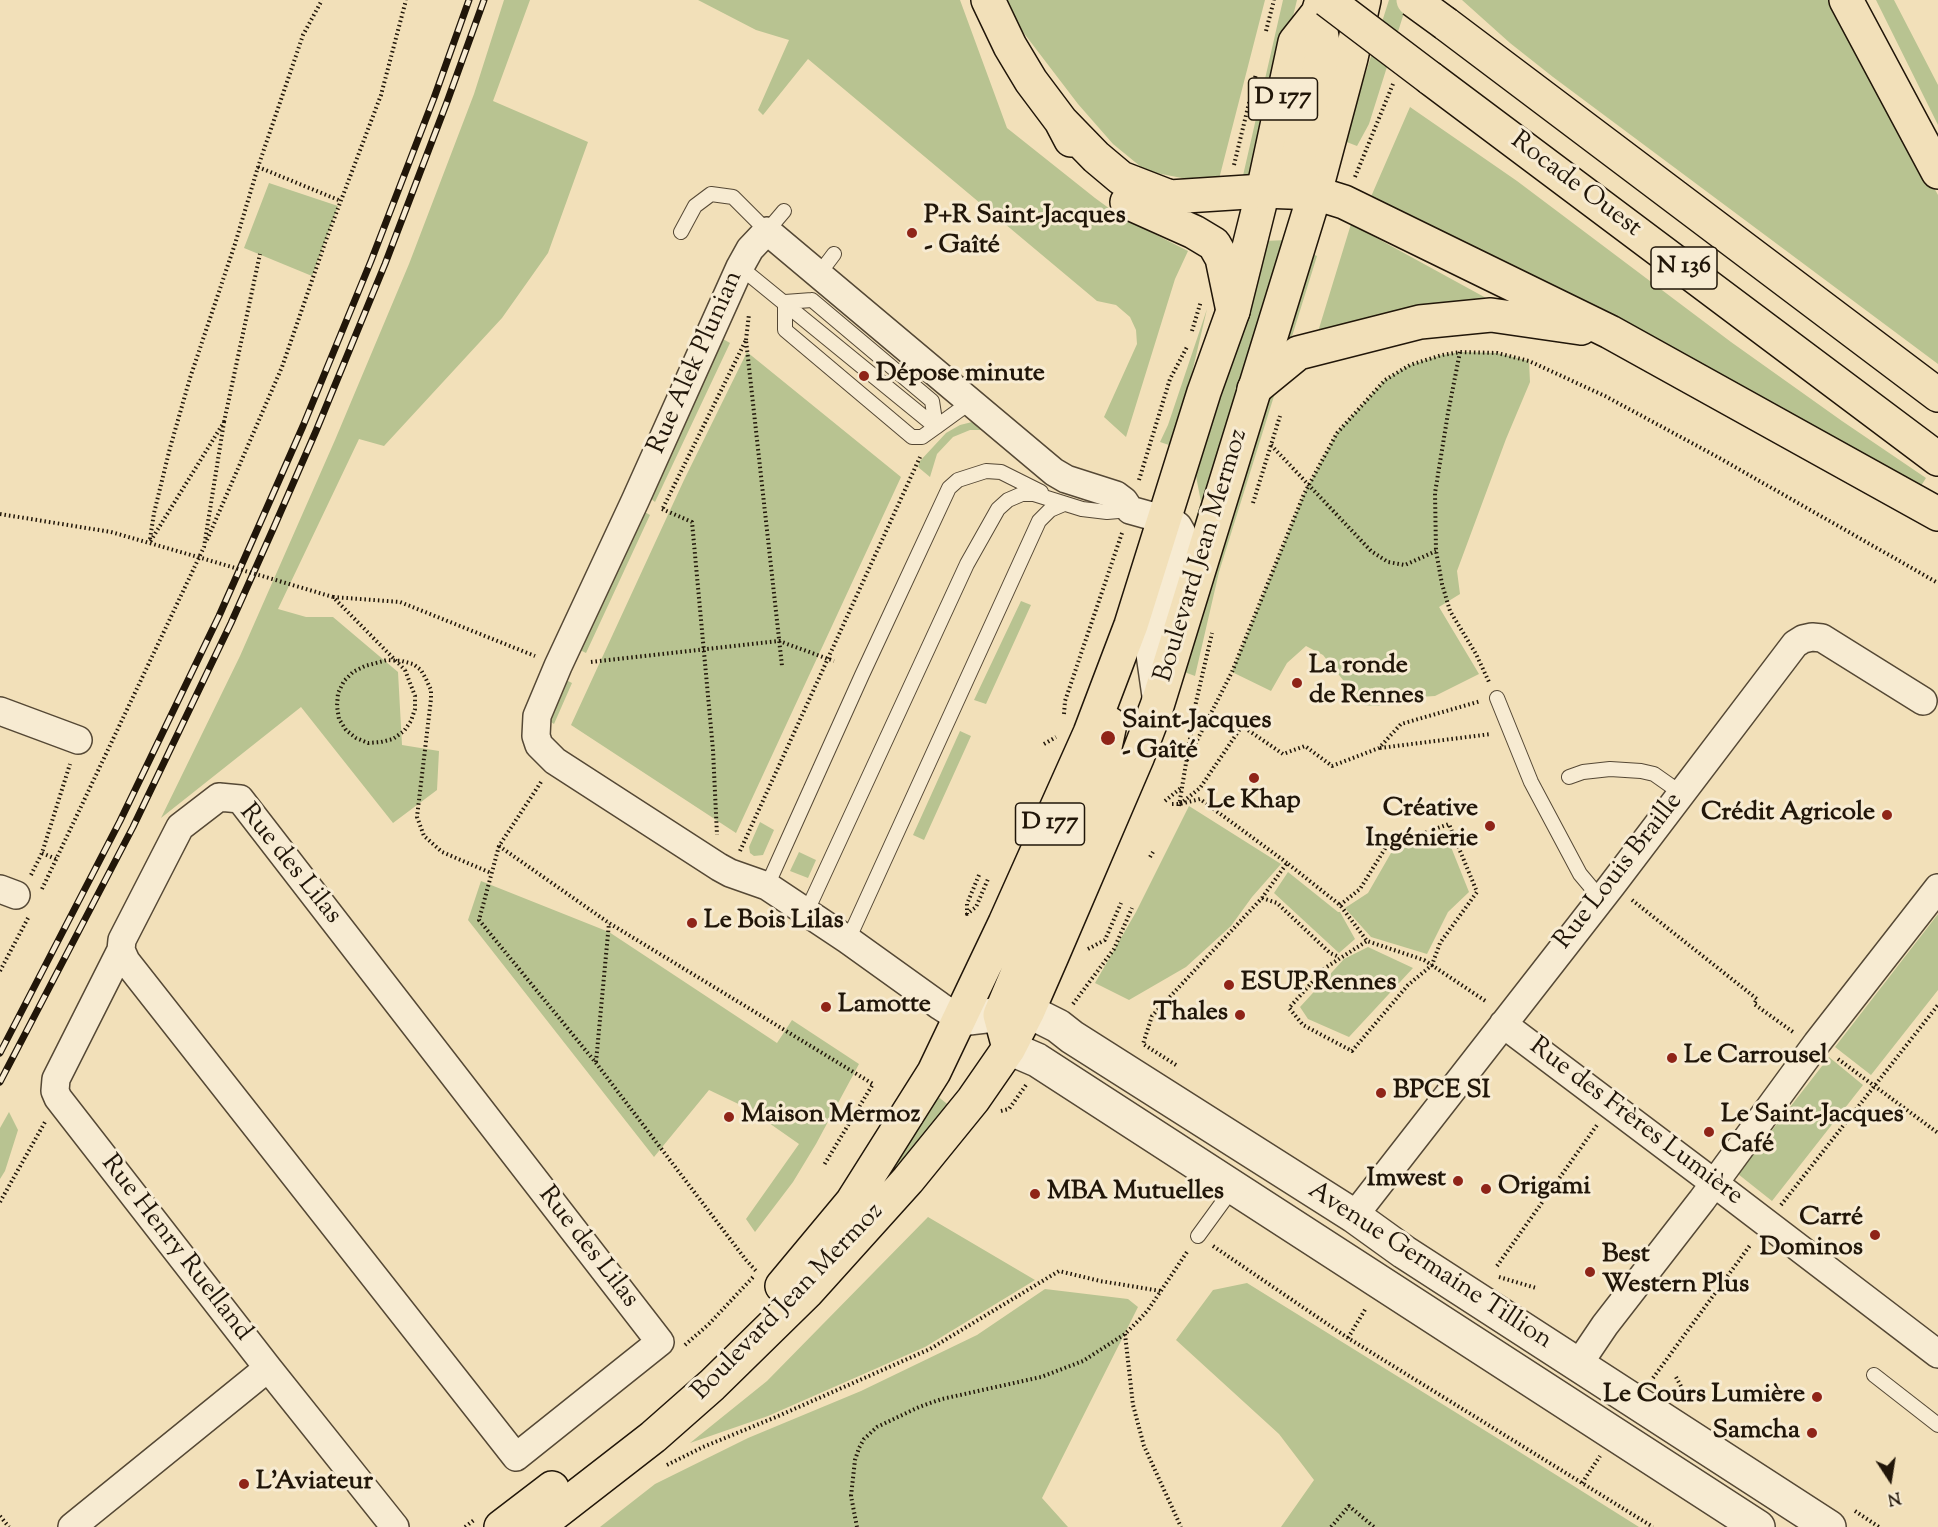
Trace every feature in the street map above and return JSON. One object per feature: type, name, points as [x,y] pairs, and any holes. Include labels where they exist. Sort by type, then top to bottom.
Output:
[{"type":"main road","points":[[988,0],[993,14],[1031,81],[1061,121],[1096,157],[1121,178],[1170,197],[1263,191],[1330,198]]},
{"type":"main road","points":[[1351,58],[1364,0]]},
{"type":"main road","name":"D 177","points":[[1330,198],[1351,58],[1374,0]]},
{"type":"main road","name":"Rocade Ouest","points":[[1413,0],[1938,395]]},
{"type":"main road","points":[[1846,0],[1938,172]]},
{"type":"main road","points":[[1322,4],[1324,49],[1299,151],[1300,179],[1306,188],[1610,332],[1938,514]]},
{"type":"main road","name":"D 177","points":[[1263,191],[1295,42],[1322,4]]},
{"type":"main road","name":"Rocade Ouest","points":[[1322,4],[1430,78],[1938,459]]},
{"type":"main road","points":[[1061,121],[1083,161],[1107,189],[1136,206],[1194,232],[1214,244],[1222,258],[1233,311]]},
{"type":"main road","name":"Boulevard Jean Mermoz","points":[[492,1520],[681,1387],[751,1321],[852,1202],[934,1072],[1068,784],[1131,625],[1204,392],[1233,311],[1263,191]]},
{"type":"main road","name":"Boulevard Jean Mermoz","points":[[1014,1012],[1137,758],[1157,706],[1254,389],[1330,198]]},
{"type":"main road","points":[[1254,389],[1298,353],[1420,322],[1491,315],[1610,332]]},
{"type":"main road","name":"Boulevard Jean Mermoz","points":[[1014,1012],[1096,784],[1131,625]]},
{"type":"main road","points":[[1009,1048],[1014,1012]]},
{"type":"main road","name":"Avenue Germaine Tillion","points":[[960,1019],[1009,1048]]},
{"type":"main road","name":"Boulevard Jean Mermoz","points":[[537,1527],[653,1437],[704,1392],[807,1292],[908,1180],[973,1100],[1009,1048]]},
{"type":"street","points":[[776,221],[826,264],[969,403],[1053,472],[1116,495],[1130,510],[1178,526],[1182,533],[1182,543],[1150,654],[1157,706]]},
{"type":"street","name":"Rue Alek Plunian","points":[[776,221],[750,249],[740,267],[558,666],[537,716],[535,729],[539,745],[555,761],[724,870],[767,886],[960,1019]]},
{"type":"street","name":"Rue Louis Braille","points":[[1354,1216],[1601,899],[1795,644],[1812,637],[1822,638],[1923,701]]},
{"type":"street","points":[[0,711],[78,740]]},
{"type":"street","name":"Rue des Lilas","points":[[219,796],[240,799],[660,1342],[516,1457],[138,979],[121,950],[122,940],[180,827],[219,796]]},
{"type":"street","points":[[1578,1365],[1602,1329],[1714,1183],[1825,1049],[1938,888]]},
{"type":"street","points":[[58,1098],[55,1091],[56,1079],[121,950]]},
{"type":"street","points":[[960,1019],[1014,1012]]},
{"type":"street","name":"Avenue Germaine Tillion","points":[[1014,1012],[1058,1026],[1354,1216],[1404,1252],[1829,1527]]},
{"type":"street","name":"Rue des Frères Lumière","points":[[1506,1020],[1938,1354]]},
{"type":"street","name":"Avenue Germaine Tillion","points":[[1009,1048],[1037,1060],[1758,1527]]},
{"type":"street","name":"Rue Henry Ruelland","points":[[58,1098],[395,1527]]},
{"type":"street","points":[[72,1527],[268,1368]]},
{"type":"lane","points":[[681,232],[695,206],[711,194],[733,197],[776,221]]},
{"type":"lane","points":[[740,267],[936,427]]},
{"type":"lane","points":[[785,302],[812,300],[932,401],[936,427]]},
{"type":"lane","points":[[785,302],[785,330],[912,437],[922,436],[969,403]]},
{"type":"lane","points":[[767,886],[949,488],[958,480],[971,474],[986,471],[1002,472],[1064,504]]},
{"type":"lane","points":[[806,913],[967,564],[998,509],[1008,500],[1034,494],[1064,504],[1107,512],[1130,510]]},
{"type":"lane","points":[[848,940],[1035,530],[1050,510],[1064,504]]},
{"type":"lane","points":[[1497,698],[1531,782],[1580,874],[1601,899]]},
{"type":"lane","points":[[1569,777],[1584,772],[1610,769],[1641,771],[1654,774],[1681,793]]},
{"type":"lane","points":[[1198,1236],[1233,1188]]},
{"type":"lane","points":[[1874,1375],[1938,1425]]},
{"type":"path","points":[[150,543],[154,513],[172,438],[258,167],[303,35],[322,0]]},
{"type":"path","points":[[0,971],[22,898],[56,859],[204,547],[282,367],[381,95],[406,0]]},
{"type":"path","points":[[1265,36],[1274,0]]},
{"type":"path","points":[[1227,194],[1257,69]]},
{"type":"path","points":[[1330,198],[1389,95],[1396,74]]},
{"type":"path","points":[[258,167],[341,201]]},
{"type":"path","points":[[204,547],[224,422],[260,254]]},
{"type":"path","points":[[1191,335],[1202,297]]},
{"type":"path","points":[[662,510],[746,340],[782,666]]},
{"type":"path","points":[[1065,700],[1130,510],[1170,379],[1188,345]]},
{"type":"path","points":[[1379,748],[1401,724],[1479,701],[1497,698],[1476,654],[1450,610],[1436,551],[1435,493],[1460,352]]},
{"type":"path","points":[[1187,760],[1232,672],[1293,520],[1337,433],[1385,380],[1410,365],[1442,355],[1460,352],[1497,353],[1529,361],[1605,396],[1714,455],[1938,583]]},
{"type":"path","points":[[150,543],[224,422]]},
{"type":"path","points":[[1271,446],[1371,551],[1388,562],[1405,565],[1436,551]]},
{"type":"path","points":[[724,870],[827,657],[918,459],[925,451]]},
{"type":"path","points":[[635,501],[692,522],[724,870]]},
{"type":"path","points":[[0,514],[111,532],[333,597],[400,602],[558,666]]},
{"type":"path","points":[[333,597],[341,606],[349,614],[357,622],[381,646],[389,654],[397,662],[405,670],[415,696],[415,709],[411,721],[404,732],[393,739],[369,742],[357,738],[346,730],[339,719],[336,706],[338,693],[344,681],[353,672],[387,660],[394,660],[402,661],[413,664],[421,670],[430,690],[427,743],[417,817],[424,836],[442,852],[491,873]]},
{"type":"path","points":[[1179,805],[1196,702],[1214,627]]},
{"type":"path","points":[[591,662],[779,641],[834,661]]},
{"type":"path","points":[[1179,805],[1200,788],[1242,726],[1283,754],[1305,746],[1332,765],[1379,748],[1510,731]]},
{"type":"path","points":[[33,872],[42,853],[78,740]]},
{"type":"path","points":[[555,761],[499,846],[479,920],[596,1063],[757,1272]]},
{"type":"path","points":[[1165,801],[1182,787]]},
{"type":"path","points":[[1172,804],[1179,805],[1200,799],[1340,905],[1367,941],[1424,960],[1506,1020]]},
{"type":"path","points":[[1340,905],[1360,889],[1386,847],[1449,824],[1477,892],[1440,943],[1432,965],[1408,985],[1352,1051],[1303,1025],[1289,1008],[1325,968],[1367,941]]},
{"type":"path","points":[[499,846],[609,923],[873,1084],[824,1165]]},
{"type":"path","points":[[42,853],[56,859]]},
{"type":"path","points":[[1143,1044],[1152,1016],[1262,898],[1287,863]]},
{"type":"path","points":[[979,875],[967,904],[967,914],[976,907],[988,879]]},
{"type":"path","points":[[1262,898],[1277,903],[1330,952],[1340,957]]},
{"type":"path","points":[[1081,952],[1105,940],[1121,903]]},
{"type":"path","points":[[1641,907],[1757,999],[1754,1004],[1802,1038],[1825,1049],[1938,1133]]},
{"type":"path","points":[[1080,994],[1113,949],[1132,908]]},
{"type":"path","points":[[596,1063],[609,923]]},
{"type":"path","points":[[1095,936],[1095,945]]},
{"type":"path","points":[[1661,1367],[1767,1223],[1938,1005]]},
{"type":"path","points":[[0,1202],[58,1098]]},
{"type":"path","points":[[1497,1266],[1598,1123]]},
{"type":"path","points":[[857,1527],[851,1496],[855,1460],[864,1438],[877,1427],[919,1407],[1041,1377],[1083,1361],[1125,1334],[1148,1310],[1198,1236],[1348,1338],[1653,1527]]},
{"type":"path","points":[[682,1348],[709,1324],[764,1263]]},
{"type":"path","points":[[667,1465],[703,1447],[930,1349],[1059,1271],[1100,1281],[1161,1291]]},
{"type":"path","points":[[1125,1334],[1133,1405],[1144,1446],[1181,1527]]},
{"type":"path","points":[[1331,1527],[1349,1506],[1374,1527]]},
{"type":"path","points":[[0,1516],[9,1527]]},
{"type":"path","points":[[465,1527],[492,1520]]},
{"type":"green space","points":[[504,0],[530,0],[493,101],[588,142],[548,253],[502,318],[384,446],[359,439],[278,609],[306,617],[333,617],[398,672],[402,745],[439,751],[437,790],[393,823],[301,707],[161,818],[240,656],[409,264],[474,94]]},
{"type":"green space","points":[[698,0],[960,0],[1007,128],[1121,217],[1188,251],[1175,279],[1126,437],[1104,417],[1137,344],[1136,330],[1130,317],[1116,305],[1097,301],[808,59],[763,115],[758,110],[789,40],[756,30]]},
{"type":"green space","points":[[1003,0],[1265,0],[1219,179],[1192,180],[1146,171],[1113,144],[1078,104],[1023,32]]},
{"type":"green space","points":[[1283,0],[1297,0],[1254,176],[1242,180]]},
{"type":"green space","points":[[1389,0],[1408,0],[1369,124],[1357,146],[1344,141]]},
{"type":"green space","points":[[1462,0],[1828,0],[1863,58],[1938,195],[1938,364],[1553,77],[1510,43]]},
{"type":"green space","points":[[1876,0],[1894,0],[1938,85],[1938,125]]},
{"type":"green space","points":[[1410,107],[1517,181],[1731,342],[1926,478],[1919,489],[1833,446],[1461,240],[1370,199]]},
{"type":"green space","points":[[269,183],[338,206],[312,276],[244,248]]},
{"type":"green space","points":[[1351,224],[1497,304],[1317,335]]},
{"type":"green space","points":[[1288,240],[1194,545],[1188,543],[1201,502],[1196,476],[1234,355],[1263,241]]},
{"type":"green space","points":[[1307,252],[1317,256],[1289,346],[1282,346]]},
{"type":"green space","points":[[1207,309],[1187,394],[1169,445],[1160,442],[1168,425]]},
{"type":"green space","points":[[723,339],[730,343],[655,502],[650,498]]},
{"type":"green space","points":[[747,352],[901,477],[736,833],[571,725],[684,480]]},
{"type":"green space","points":[[1460,352],[1497,353],[1529,361],[1530,382],[1506,439],[1457,571],[1460,594],[1439,607],[1479,674],[1435,696],[1387,699],[1379,706],[1363,705],[1323,655],[1306,646],[1287,663],[1271,691],[1232,672],[1304,494],[1337,433],[1385,380],[1410,365]]},
{"type":"green space","points":[[1279,380],[1219,572],[1195,676],[1179,670],[1261,406]]},
{"type":"green space","points":[[972,422],[988,424],[986,430],[970,430],[953,437],[937,454],[930,477],[918,467],[920,461],[946,433],[960,425]]},
{"type":"green space","points":[[643,511],[650,515],[586,653],[580,650]]},
{"type":"green space","points":[[1021,601],[1031,605],[986,704],[974,700]]},
{"type":"green space","points":[[566,680],[572,683],[554,724],[548,720]]},
{"type":"green space","points":[[960,731],[971,736],[924,840],[913,835]]},
{"type":"green space","points":[[1189,806],[1281,864],[1252,897],[1231,926],[1186,967],[1129,1000],[1095,983],[1136,912]]},
{"type":"green space","points":[[760,822],[774,830],[763,855],[754,856],[750,853],[749,847]]},
{"type":"green space","points":[[1445,832],[1469,892],[1448,912],[1427,954],[1371,937],[1345,908],[1368,893],[1391,853]]},
{"type":"green space","points":[[799,852],[816,860],[808,878],[790,871]]},
{"type":"green space","points":[[1288,872],[1340,912],[1355,939],[1339,953],[1274,893]]},
{"type":"green space","points":[[481,881],[609,932],[777,1043],[792,1020],[859,1064],[793,1182],[755,1232],[746,1219],[799,1144],[749,1109],[709,1090],[654,1157],[468,920]]},
{"type":"green space","points":[[1938,914],[1938,990],[1871,1075],[1835,1047]]},
{"type":"green space","points":[[1368,947],[1413,968],[1349,1037],[1308,1019],[1300,1007],[1344,959]]},
{"type":"green space","points":[[1829,1057],[1863,1085],[1772,1201],[1738,1174]]},
{"type":"green space","points":[[936,1095],[951,1107],[849,1226]]},
{"type":"green space","points":[[9,1112],[18,1130],[5,1171],[0,1179],[0,1128]]},
{"type":"green space","points":[[928,1217],[1035,1280],[925,1347],[768,1416],[690,1443],[767,1381]]},
{"type":"green space","points":[[1247,1283],[1639,1527],[1281,1527],[1314,1480],[1279,1434],[1176,1340],[1213,1290]]},
{"type":"green space","points":[[1045,1289],[1128,1299],[1138,1307],[1042,1498],[1068,1527],[600,1527],[655,1484],[748,1438],[861,1391],[977,1335]]},
{"type":"railway","points":[[0,1053],[120,821],[219,616],[303,426],[371,261],[469,0]]},
{"type":"railway","points":[[0,1082],[133,827],[231,623],[274,527],[385,264],[484,0]]},
{"type":"place","name":"P+R Saint-Jacques - Gaîté","points":[[912,233]]},
{"type":"place","name":"Dépose minute","points":[[864,376]]},
{"type":"place","name":"La ronde de Rennes","points":[[1297,683]]},
{"type":"place","name":"Saint-Jacques - Gaîté","points":[[1108,738]]},
{"type":"place","name":"Le Khap","points":[[1254,778]]},
{"type":"place","name":"Crédit Agricole","points":[[1887,815]]},
{"type":"place","name":"Créative Ingénierie","points":[[1490,826]]},
{"type":"place","name":"Le Bois Lilas","points":[[692,923]]},
{"type":"place","name":"ESUP Rennes","points":[[1229,985]]},
{"type":"place","name":"Lamotte","points":[[826,1007]]},
{"type":"place","name":"Thales","points":[[1240,1015]]},
{"type":"place","name":"Le Carrousel","points":[[1672,1058]]},
{"type":"place","name":"BPCE SI","points":[[1381,1093]]},
{"type":"place","name":"Maison Mermoz","points":[[729,1117]]},
{"type":"place","name":"Le Saint-Jacques Café","points":[[1709,1132]]},
{"type":"place","name":"Imwest","points":[[1458,1181]]},
{"type":"place","name":"Origami","points":[[1486,1189]]},
{"type":"place","name":"MBA Mutuelles","points":[[1035,1194]]},
{"type":"place","name":"Carré Dominos","points":[[1875,1235]]},
{"type":"place","name":"Best Western Plus","points":[[1590,1272]]},
{"type":"place","name":"Le Cours Lumière","points":[[1817,1397]]},
{"type":"place","name":"Samcha","points":[[1812,1433]]},
{"type":"place","name":"L'Aviateur","points":[[244,1484]]}]
